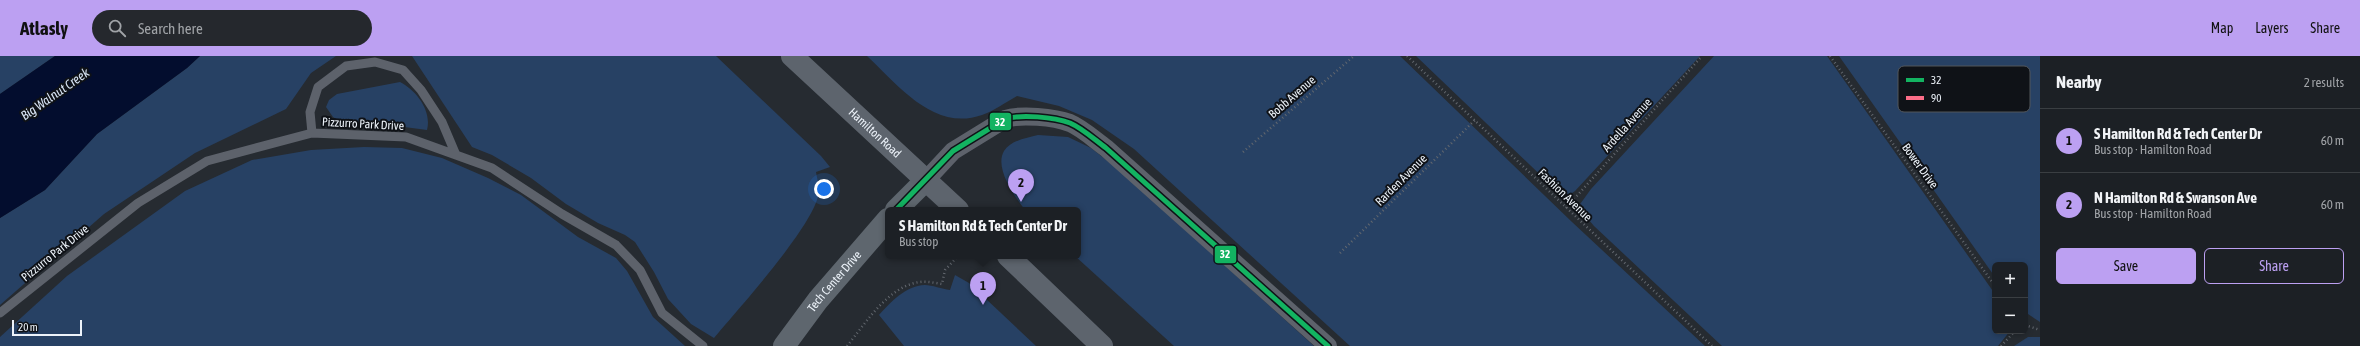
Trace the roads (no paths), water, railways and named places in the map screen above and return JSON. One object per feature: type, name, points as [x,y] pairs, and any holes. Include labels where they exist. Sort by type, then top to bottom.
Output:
[{"type":"main road","name":"Hamilton Road","points":[[792,56],[955,207]]},
{"type":"main road","points":[[899,207],[926,180]]},
{"type":"main road","name":"Tech Center Drive","points":[[784,346],[818,300],[885,222]]},
{"type":"main road","points":[[1011,259],[1102,346]]},
{"type":"street","points":[[926,180],[953,151],[1005,119],[1014,116],[1032,117],[1070,124],[1106,148],[1328,346]]},
{"type":"lane","points":[[312,133],[310,112],[318,87],[346,66],[375,62],[403,70],[421,90],[442,122],[456,155]]},
{"type":"lane","name":"Pizzurro Park Drive","points":[[0,313],[138,203],[207,161],[312,133],[406,137],[492,168],[562,214],[616,245],[640,270],[662,313],[703,346]]},
{"type":"water","name":"Big Walnut Creek","points":[[55,56],[200,56],[187,68],[97,134],[45,190],[0,218],[0,94]]},
{"type":"place","name":"N Hamilton Rd & Swanson Ave","points":[[1021,202]]},
{"type":"place","name":"S Hamilton Rd & Tech Center Dr","points":[[983,305]]}]
